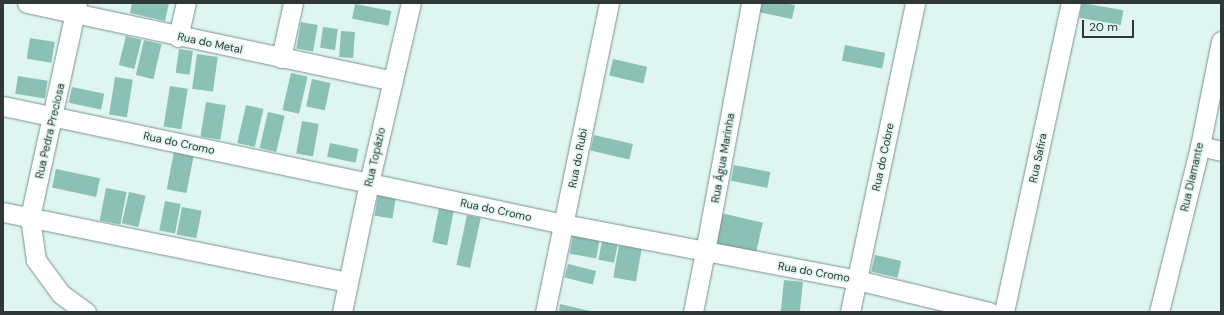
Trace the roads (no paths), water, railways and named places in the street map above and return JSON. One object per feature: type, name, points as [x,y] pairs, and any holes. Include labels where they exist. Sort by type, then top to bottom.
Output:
[{"type":"street","name":"Rua do Metal","points":[[27,3],[76,8],[178,36],[393,81]]},
{"type":"street","points":[[178,36],[186,3]]},
{"type":"street","points":[[281,58],[293,3]]},
{"type":"street","name":"Rua Topázio","points":[[342,312],[369,183],[411,3]]},
{"type":"street","name":"Rua do Rubi","points":[[545,312],[609,3]]},
{"type":"street","name":"Rua Água Marinha","points":[[692,312],[705,252],[751,3]]},
{"type":"street","name":"Rua do Cobre","points":[[850,312],[915,3]]},
{"type":"street","name":"Rua Safira","points":[[1004,312],[1071,3]]},
{"type":"street","name":"Rua Pedra Preciosa","points":[[76,8],[54,116],[30,217],[36,260],[61,294],[86,312]]},
{"type":"street","name":"Rua Diamante","points":[[1159,312],[1200,146],[1221,41]]},
{"type":"street","name":"Rua do Cromo","points":[[3,106],[564,224],[857,280],[989,312]]},
{"type":"street","points":[[1200,146],[1221,151]]},
{"type":"street","points":[[3,212],[348,282]]}]
